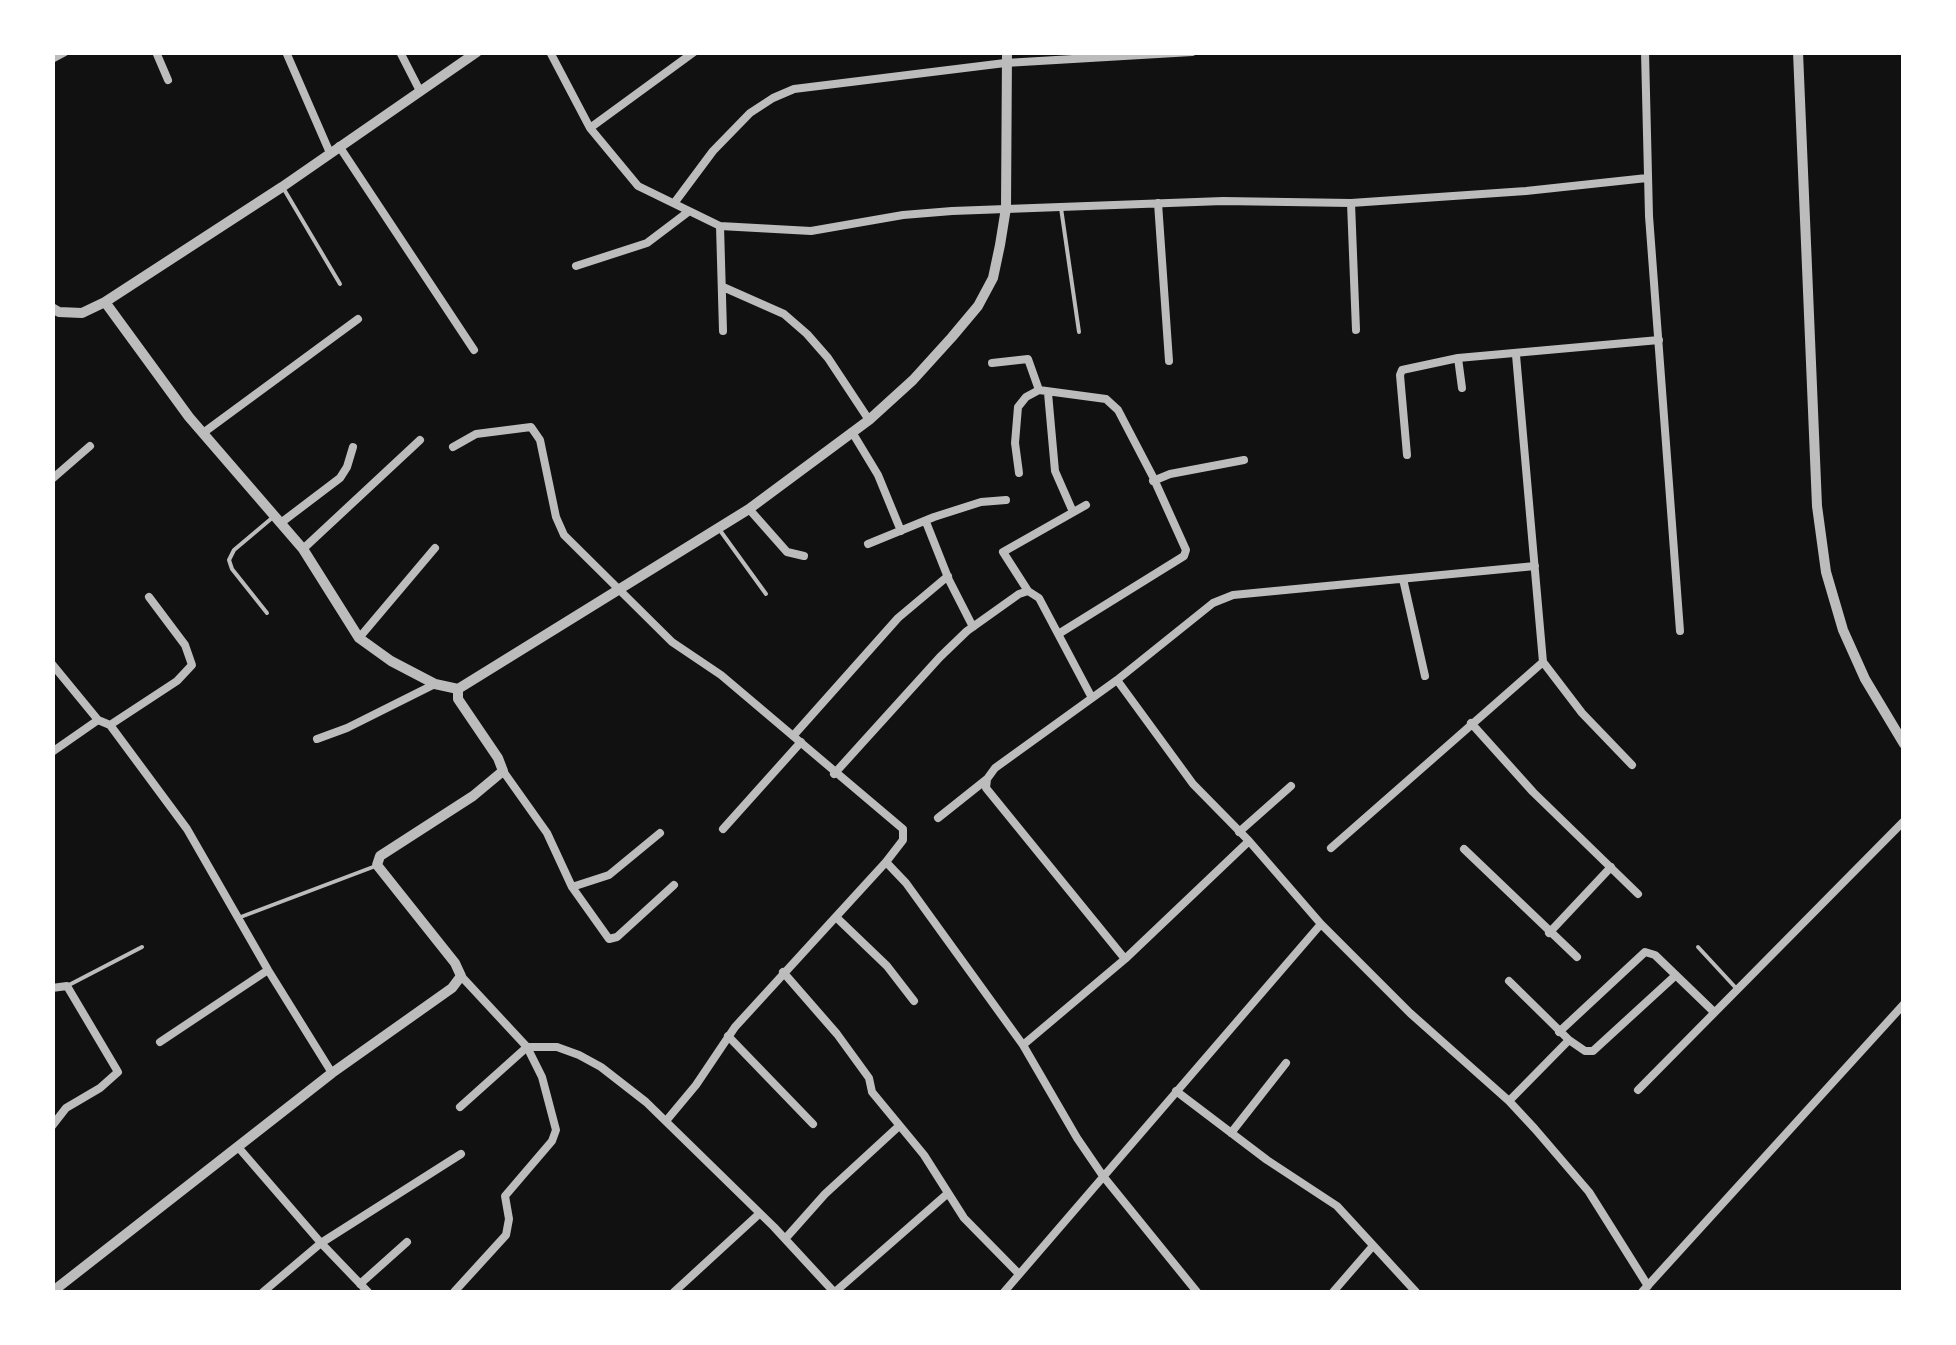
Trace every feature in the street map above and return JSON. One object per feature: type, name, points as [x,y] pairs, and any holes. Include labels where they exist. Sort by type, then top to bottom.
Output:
[{"type":"street","points":[[52,59],[65,52]]},
{"type":"street","points":[[156,52],[168,80]]},
{"type":"street","points":[[286,52],[335,149],[474,350]]},
{"type":"street","points":[[400,52],[420,91]]},
{"type":"street","points":[[52,308],[82,313],[105,302],[282,187],[477,52]]},
{"type":"street","points":[[550,52],[590,128],[638,186],[720,226],[811,230],[903,215],[1060,206],[1351,203],[1647,178]]},
{"type":"street","points":[[590,128],[694,52]]},
{"type":"street","points":[[675,202],[713,152],[750,113],[794,89],[1006,58],[1192,52]]},
{"type":"street","points":[[1644,52],[1647,178],[1680,631]]},
{"type":"street","points":[[1798,52],[1816,506],[1826,572],[1850,646],[1904,744]]},
{"type":"street","points":[[105,302],[203,433],[303,549],[359,638],[435,684],[458,689],[749,509],[869,420],[913,380],[978,306],[993,278],[1006,208],[1006,58]]},
{"type":"street","points":[[1158,203],[1169,361]]},
{"type":"street","points":[[1351,203],[1356,330]]},
{"type":"street","points":[[576,266],[647,242],[688,212]]},
{"type":"street","points":[[720,226],[723,331]]},
{"type":"street","points":[[722,286],[784,314],[807,334],[869,420]]},
{"type":"street","points":[[203,433],[358,318]]},
{"type":"street","points":[[1407,455],[1402,370],[1458,358],[1659,340]]},
{"type":"street","points":[[1516,355],[1543,662],[1582,713],[1632,765]]},
{"type":"street","points":[[1458,358],[1462,388]]},
{"type":"street","points":[[992,363],[1028,359],[1043,391],[1055,472],[1073,512]]},
{"type":"street","points":[[1019,473],[1015,442],[1018,407],[1043,391],[1106,400],[1118,410],[1186,554],[1060,633]]},
{"type":"street","points":[[453,447],[476,434],[530,427],[540,440],[556,517],[564,535],[672,642],[721,675],[903,829],[902,840],[886,862],[728,1036],[696,1085],[666,1121]]},
{"type":"street","points":[[852,432],[878,475],[901,531]]},
{"type":"street","points":[[303,549],[420,440]]},
{"type":"street","points":[[52,479],[90,446]]},
{"type":"street","points":[[279,519],[340,478],[353,447]]},
{"type":"street","points":[[1154,481],[1170,474],[1244,460]]},
{"type":"street","points":[[868,544],[981,502],[1006,500]]},
{"type":"street","points":[[1086,505],[1003,552],[1028,591],[1039,598],[1092,698]]},
{"type":"street","points":[[749,509],[787,552],[804,556]]},
{"type":"street","points":[[926,522],[973,628]]},
{"type":"street","points":[[359,638],[435,548]]},
{"type":"street","points":[[938,818],[995,768],[1117,680],[1213,604],[1234,595],[1535,566]]},
{"type":"street","points":[[792,736],[898,618],[948,576]]},
{"type":"street","points":[[1403,578],[1425,676]]},
{"type":"street","points":[[834,774],[940,657],[1018,594],[1028,591]]},
{"type":"street","points":[[110,725],[177,681],[192,666],[185,645],[148,597]]},
{"type":"street","points":[[1331,848],[1543,662]]},
{"type":"street","points":[[52,664],[98,720],[110,725],[187,829],[332,1073]]},
{"type":"street","points":[[1117,680],[1193,784],[1321,924],[1410,1012],[1509,1101],[1589,1192],[1645,1289],[1904,1004]]},
{"type":"street","points":[[317,740],[435,684]]},
{"type":"street","points":[[458,689],[458,698],[547,833],[572,887],[609,939],[617,937],[674,885]]},
{"type":"street","points":[[52,752],[98,720]]},
{"type":"street","points":[[1471,723],[1533,792],[1638,894]]},
{"type":"street","points":[[723,830],[801,742]]},
{"type":"street","points":[[454,1292],[506,1235],[509,1219],[505,1196],[552,1142],[556,1130],[542,1077],[527,1048],[461,976],[378,865],[380,856],[473,796],[503,770]]},
{"type":"street","points":[[987,779],[986,788],[994,800],[1124,959]]},
{"type":"street","points":[[1239,832],[1291,786]]},
{"type":"street","points":[[1638,1090],[1904,821]]},
{"type":"street","points":[[572,887],[609,875],[660,833]]},
{"type":"street","points":[[1023,1045],[1124,959],[1249,841]]},
{"type":"street","points":[[1464,849],[1577,957]]},
{"type":"street","points":[[886,862],[906,882],[1023,1045],[1103,1176],[1197,1292]]},
{"type":"street","points":[[1549,933],[1611,866]]},
{"type":"street","points":[[837,918],[887,966],[914,1001]]},
{"type":"street","points":[[1004,1292],[1321,924]]},
{"type":"street","points":[[1559,1032],[1645,952],[1655,954],[1714,1012]]},
{"type":"street","points":[[160,1042],[268,970]]},
{"type":"street","points":[[783,972],[870,1078],[872,1092],[924,1154],[964,1218],[1018,1274]]},
{"type":"street","points":[[1509,981],[1559,1032],[1585,1051],[1593,1050],[1676,975]]},
{"type":"street","points":[[52,1292],[332,1073],[452,988],[461,976]]},
{"type":"street","points":[[52,988],[68,986],[118,1072],[66,1108],[52,1126]]},
{"type":"street","points":[[728,1036],[813,1124]]},
{"type":"street","points":[[1509,1101],[1569,1040]]},
{"type":"street","points":[[460,1107],[527,1048],[557,1046],[601,1067],[666,1121],[834,1292],[948,1194]]},
{"type":"street","points":[[1231,1133],[1286,1064]]},
{"type":"street","points":[[1176,1091],[1337,1206],[1416,1292]]},
{"type":"street","points":[[784,1238],[899,1126]]},
{"type":"street","points":[[238,1147],[368,1292]]},
{"type":"street","points":[[263,1292],[321,1243],[461,1154]]},
{"type":"street","points":[[674,1292],[759,1214]]},
{"type":"street","points":[[360,1284],[407,1242]]},
{"type":"street","points":[[1333,1292],[1372,1248]]},
{"type":"lane","points":[[282,187],[340,284]]},
{"type":"lane","points":[[1060,206],[1079,332]]},
{"type":"lane","points":[[268,613],[232,569],[230,560],[234,550],[279,519]]},
{"type":"lane","points":[[718,528],[766,594]]},
{"type":"lane","points":[[238,918],[378,865]]},
{"type":"lane","points":[[68,986],[142,946]]},
{"type":"lane","points":[[1698,946],[1737,989]]}]
